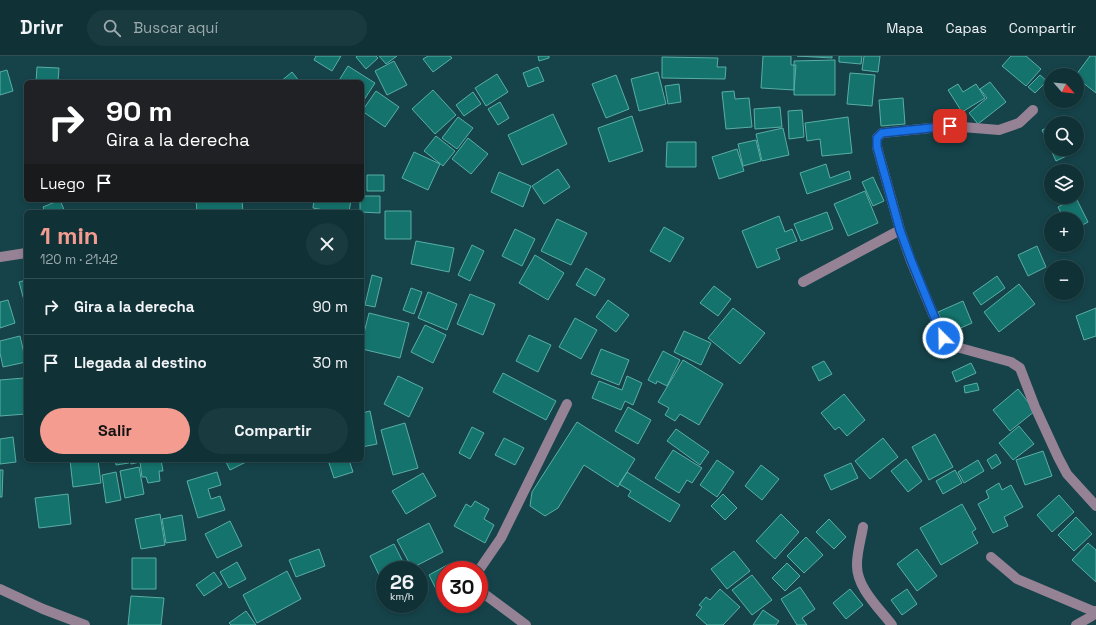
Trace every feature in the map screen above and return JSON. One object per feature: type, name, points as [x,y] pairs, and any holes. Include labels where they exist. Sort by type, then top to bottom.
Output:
[{"type":"street","points":[[1033,110],[1019,122],[999,130],[950,126],[882,133],[877,138],[877,147],[900,230],[943,338],[953,346],[1012,362],[1020,368],[1035,407],[1067,474],[1096,506]]},
{"type":"street","points":[[803,282],[900,230]]},
{"type":"street","points":[[0,256],[24,253]]},
{"type":"street","points":[[485,561],[501,538],[567,404]]},
{"type":"street","points":[[863,527],[857,573],[865,590],[892,625]]},
{"type":"street","points":[[991,557],[1017,579],[1095,611],[1092,616],[1076,625]]},
{"type":"street","points":[[0,589],[43,609],[85,625]]},
{"type":"street","points":[[488,597],[526,625]]},
{"type":"building","points":[[316,56],[341,56],[332,71],[314,60]]},
{"type":"building","points":[[376,56],[378,58],[366,69],[356,57]]},
{"type":"building","points":[[379,56],[397,56],[386,64]]},
{"type":"building","points":[[428,56],[450,56],[452,58],[433,72],[423,59]]},
{"type":"building","points":[[538,56],[549,56],[549,58],[539,61]]},
{"type":"building","points":[[763,56],[791,56],[791,65],[796,65],[794,90],[761,88]]},
{"type":"building","points":[[797,56],[832,56],[832,58]]},
{"type":"building","points":[[839,56],[862,56],[861,64],[839,62]]},
{"type":"building","points":[[864,56],[880,56],[878,72],[862,70]]},
{"type":"building","points":[[1011,56],[1026,56],[1041,69],[1026,86],[1002,66]]},
{"type":"building","points":[[1090,56],[1096,56],[1096,93],[1084,84],[1084,68],[1081,68]]},
{"type":"building","points":[[662,57],[718,58],[717,67],[726,67],[725,79],[662,78]]},
{"type":"building","points":[[835,60],[835,95],[794,95],[794,61]]},
{"type":"building","points":[[394,61],[407,85],[387,95],[375,71]]},
{"type":"building","points":[[348,66],[375,83],[364,100],[364,80],[339,80]]},
{"type":"building","points":[[37,67],[59,68],[58,80],[36,80]]},
{"type":"building","points":[[538,67],[544,81],[528,87],[523,73]]},
{"type":"building","points":[[7,70],[13,91],[0,95],[0,72]]},
{"type":"building","points":[[292,72],[298,80],[282,80]]},
{"type":"building","points":[[658,72],[666,104],[639,111],[631,79]]},
{"type":"building","points":[[850,73],[875,75],[872,106],[847,104]]},
{"type":"building","points":[[497,74],[508,92],[486,106],[475,88]]},
{"type":"building","points":[[616,75],[629,109],[606,118],[592,84]]},
{"type":"building","points":[[1040,75],[1044,78],[1044,84],[1035,93],[1028,87]]},
{"type":"building","points":[[990,82],[1006,102],[978,124],[969,113],[987,98],[980,89]]},
{"type":"building","points":[[679,84],[681,102],[668,104],[665,86]]},
{"type":"building","points":[[958,84],[963,92],[976,84],[985,98],[962,112],[948,90]]},
{"type":"building","points":[[433,90],[456,115],[435,134],[412,109]]},
{"type":"building","points":[[376,91],[399,107],[385,127],[364,112],[364,108]]},
{"type":"building","points":[[734,91],[735,99],[749,98],[752,127],[726,129],[722,92]]},
{"type":"building","points":[[473,92],[481,104],[464,116],[456,105]]},
{"type":"building","points":[[903,98],[905,124],[881,126],[879,100]]},
{"type":"building","points":[[500,102],[509,118],[498,125],[488,109]]},
{"type":"building","points":[[780,107],[782,127],[755,129],[754,109]]},
{"type":"building","points":[[802,110],[804,137],[789,139],[788,111]]},
{"type":"building","points":[[553,114],[567,144],[522,165],[508,135]]},
{"type":"building","points":[[632,116],[643,151],[609,162],[598,128]]},
{"type":"building","points":[[458,117],[473,128],[457,149],[442,138]]},
{"type":"building","points":[[848,117],[852,153],[822,156],[820,139],[807,141],[805,123]]},
{"type":"building","points":[[783,128],[789,155],[762,161],[756,134]]},
{"type":"building","points":[[436,136],[455,151],[443,166],[424,151]]},
{"type":"building","points":[[468,138],[488,154],[471,174],[452,159]]},
{"type":"building","points":[[756,140],[761,161],[743,166],[738,144]]},
{"type":"building","points":[[667,142],[696,142],[696,167],[666,167]]},
{"type":"building","points":[[737,149],[744,171],[719,179],[712,157]]},
{"type":"building","points":[[414,152],[440,164],[428,190],[402,178]]},
{"type":"building","points":[[1054,156],[1066,156],[1056,161]]},
{"type":"building","points":[[826,164],[830,178],[849,171],[851,179],[807,194],[800,173]]},
{"type":"building","points":[[558,169],[570,187],[544,204],[532,186]]},
{"type":"building","points":[[499,172],[531,186],[523,207],[491,192]]},
{"type":"building","points":[[367,175],[384,175],[384,191],[367,191]]},
{"type":"building","points":[[873,177],[884,201],[873,206],[862,182]]},
{"type":"building","points":[[865,191],[878,223],[848,236],[834,204]]},
{"type":"building","points":[[364,196],[380,196],[380,213],[364,212],[364,210],[360,210],[360,202],[364,202]]},
{"type":"building","points":[[55,202],[61,202],[64,210],[44,210],[43,207]]},
{"type":"building","points":[[196,202],[242,202],[243,210],[197,210]]},
{"type":"building","points":[[314,202],[351,202],[349,210],[324,210],[313,208]]},
{"type":"building","points":[[1064,204],[1079,204],[1083,212],[1060,212],[1058,207]]},
{"type":"building","points":[[385,211],[411,211],[411,239],[385,239]]},
{"type":"building","points":[[827,212],[833,229],[801,241],[794,224]]},
{"type":"building","points":[[1084,214],[1088,222],[1084,224]]},
{"type":"building","points":[[779,216],[785,232],[792,229],[797,241],[776,249],[780,259],[757,268],[742,231]]},
{"type":"building","points":[[557,219],[587,233],[571,265],[541,251]]},
{"type":"building","points":[[664,227],[684,238],[670,262],[650,251]]},
{"type":"building","points":[[515,229],[535,239],[522,266],[502,256]]},
{"type":"building","points":[[416,241],[454,248],[449,272],[411,264]]},
{"type":"building","points":[[472,245],[484,251],[470,281],[458,275]]},
{"type":"building","points":[[1037,246],[1044,262],[1044,268],[1028,276],[1018,255]]},
{"type":"building","points":[[535,255],[564,273],[548,300],[519,283]]},
{"type":"building","points":[[586,268],[605,279],[595,296],[576,285]]},
{"type":"building","points":[[372,275],[382,278],[375,307],[365,305]]},
{"type":"building","points":[[997,276],[1005,288],[981,305],[973,293]]},
{"type":"building","points":[[24,281],[24,300],[19,282]]},
{"type":"building","points":[[1019,284],[1035,304],[999,332],[984,312]]},
{"type":"building","points":[[714,286],[731,299],[718,316],[700,303]]},
{"type":"building","points":[[411,288],[422,292],[414,314],[403,310]]},
{"type":"building","points":[[428,292],[457,304],[447,330],[418,318]]},
{"type":"building","points":[[470,294],[495,304],[483,335],[457,324]]},
{"type":"building","points":[[8,300],[15,323],[0,328],[0,302]]},
{"type":"building","points":[[608,300],[629,315],[616,332],[596,317]]},
{"type":"building","points":[[963,301],[972,323],[947,334],[938,312]]},
{"type":"building","points":[[733,308],[765,333],[740,364],[708,338]]},
{"type":"building","points":[[1096,308],[1096,336],[1084,340],[1076,316]]},
{"type":"building","points":[[369,313],[409,323],[400,358],[364,349],[364,333]]},
{"type":"building","points":[[575,318],[597,330],[581,359],[559,347]]},
{"type":"building","points":[[425,325],[446,335],[433,363],[411,352]]},
{"type":"building","points":[[684,331],[711,343],[701,365],[674,352]]},
{"type":"building","points":[[529,335],[551,345],[538,372],[516,361]]},
{"type":"building","points":[[20,336],[24,353],[24,362],[3,367],[0,353],[0,341]]},
{"type":"building","points":[[601,349],[629,360],[619,385],[591,374]]},
{"type":"building","points":[[663,351],[680,360],[667,386],[657,381],[656,384],[648,380]]},
{"type":"building","points":[[683,360],[723,384],[699,425],[680,414],[675,421],[665,415],[669,408],[658,402]]},
{"type":"building","points":[[824,361],[832,374],[819,381],[812,367]]},
{"type":"building","points":[[971,363],[976,373],[956,382],[952,372]]},
{"type":"building","points":[[503,373],[556,401],[546,420],[493,392]]},
{"type":"building","points":[[398,376],[423,388],[409,417],[384,404]]},
{"type":"building","points":[[627,376],[642,383],[633,405],[625,401],[621,410],[592,398],[599,381],[622,390]]},
{"type":"building","points":[[24,378],[24,414],[0,416],[0,380]]},
{"type":"building","points":[[977,383],[979,390],[965,393],[964,386]]},
{"type":"building","points":[[1018,389],[1035,411],[1010,431],[993,410]]},
{"type":"building","points":[[844,394],[865,420],[847,436],[839,427],[835,430],[821,413]]},
{"type":"building","points":[[628,407],[651,420],[638,444],[615,431]]},
{"type":"building","points":[[370,411],[377,444],[364,447],[364,412]]},
{"type":"building","points":[[577,422],[635,459],[618,487],[584,465],[558,508],[545,516],[530,506],[532,492]]},
{"type":"building","points":[[405,423],[418,468],[393,475],[381,430]]},
{"type":"building","points":[[1019,426],[1034,444],[1013,460],[999,443]]},
{"type":"building","points":[[472,427],[484,433],[470,459],[459,453]]},
{"type":"building","points":[[676,429],[709,452],[700,465],[667,441]]},
{"type":"building","points":[[935,434],[953,467],[929,480],[912,447]]},
{"type":"building","points":[[13,437],[16,462],[0,464],[0,439]]},
{"type":"building","points":[[504,438],[524,448],[515,465],[495,455]]},
{"type":"building","points":[[883,438],[898,457],[870,479],[855,461]]},
{"type":"building","points":[[673,450],[702,468],[692,483],[687,480],[679,493],[655,478]]},
{"type":"building","points":[[1043,451],[1052,476],[1025,485],[1016,460]]},
{"type":"building","points":[[996,454],[1001,463],[992,469],[987,460]]},
{"type":"building","points":[[906,459],[922,481],[908,492],[891,471]]},
{"type":"building","points":[[717,460],[734,472],[717,497],[700,485]]},
{"type":"building","points":[[978,460],[984,471],[964,483],[958,472]]},
{"type":"building","points":[[70,462],[98,462],[101,483],[73,487]]},
{"type":"building","points":[[115,462],[129,463],[116,465]]},
{"type":"building","points":[[140,462],[161,462],[163,471],[159,471],[160,481],[148,483],[146,477],[142,477]]},
{"type":"building","points":[[226,462],[246,462],[230,470]]},
{"type":"building","points":[[350,462],[353,472],[334,478],[329,463]]},
{"type":"building","points":[[851,463],[858,478],[831,490],[824,475]]},
{"type":"building","points":[[761,465],[779,479],[762,500],[745,486]]},
{"type":"building","points":[[139,467],[144,494],[125,498],[120,471]]},
{"type":"building","points":[[0,470],[3,470],[2,497],[0,497]]},
{"type":"building","points":[[955,470],[962,483],[943,494],[936,481]]},
{"type":"building","points":[[116,472],[121,500],[106,503],[102,475]]},
{"type":"building","points":[[217,472],[221,485],[208,489],[211,499],[220,496],[225,510],[198,518],[187,481]]},
{"type":"building","points":[[627,472],[680,505],[670,522],[628,496],[631,491],[619,484]]},
{"type":"building","points":[[423,473],[436,496],[406,514],[392,491]]},
{"type":"building","points":[[999,483],[1002,490],[1011,485],[1023,507],[1004,517],[1008,526],[993,533],[978,504],[989,498],[986,491]]},
{"type":"building","points":[[68,494],[71,524],[39,528],[35,498]]},
{"type":"building","points":[[723,494],[737,508],[725,520],[711,506]]},
{"type":"building","points":[[1059,495],[1074,512],[1052,532],[1037,515]]},
{"type":"building","points":[[475,501],[489,509],[484,519],[494,525],[485,543],[454,526],[466,504],[471,507]]},
{"type":"building","points":[[962,504],[976,529],[972,532],[978,543],[941,565],[920,528]]},
{"type":"building","points":[[160,514],[165,545],[141,549],[135,519]]},
{"type":"building","points":[[781,514],[799,532],[775,559],[756,541]]},
{"type":"building","points":[[182,515],[186,540],[166,543],[162,519]]},
{"type":"building","points":[[1076,517],[1092,534],[1074,551],[1058,535]]},
{"type":"building","points":[[829,519],[846,537],[834,549],[816,532]]},
{"type":"building","points":[[230,521],[242,546],[217,558],[205,534]]},
{"type":"building","points":[[429,523],[443,552],[426,561],[408,561],[397,540]]},
{"type":"building","points":[[806,537],[823,555],[804,573],[787,556]]},
{"type":"building","points":[[1088,543],[1096,550],[1096,582],[1072,560]]},
{"type":"building","points":[[394,544],[402,561],[376,561],[376,569],[370,556]]},
{"type":"building","points":[[319,549],[325,566],[296,577],[289,560]]},
{"type":"building","points":[[917,549],[937,576],[917,591],[897,564]]},
{"type":"building","points":[[734,551],[750,571],[727,589],[711,569]]},
{"type":"building","points":[[132,558],[156,558],[156,589],[132,589]]},
{"type":"building","points":[[237,562],[246,579],[229,588],[220,572]]},
{"type":"building","points":[[787,563],[800,576],[785,591],[772,578]]},
{"type":"building","points":[[287,571],[301,599],[257,623],[243,595]]},
{"type":"building","points":[[436,571],[436,589],[429,575]]},
{"type":"building","points":[[214,572],[222,584],[204,596],[196,585]]},
{"type":"building","points":[[752,575],[772,600],[752,615],[732,590]]},
{"type":"building","points":[[800,587],[815,609],[802,618],[807,625],[797,625],[781,599]]},
{"type":"building","points":[[720,589],[740,607],[723,625],[707,625],[696,615],[702,607],[699,605],[706,597],[710,600]]},
{"type":"building","points":[[850,589],[863,605],[846,619],[833,603]]},
{"type":"building","points":[[907,589],[917,604],[902,615],[891,600]]},
{"type":"building","points":[[131,596],[164,598],[161,625],[128,625]]},
{"type":"building","points":[[763,610],[779,621],[776,625],[753,625]]},
{"type":"building","points":[[246,611],[256,625],[231,625],[229,623]]},
{"type":"route","points":[[943,338],[900,230],[877,147],[877,138],[882,133],[950,126]]}]
